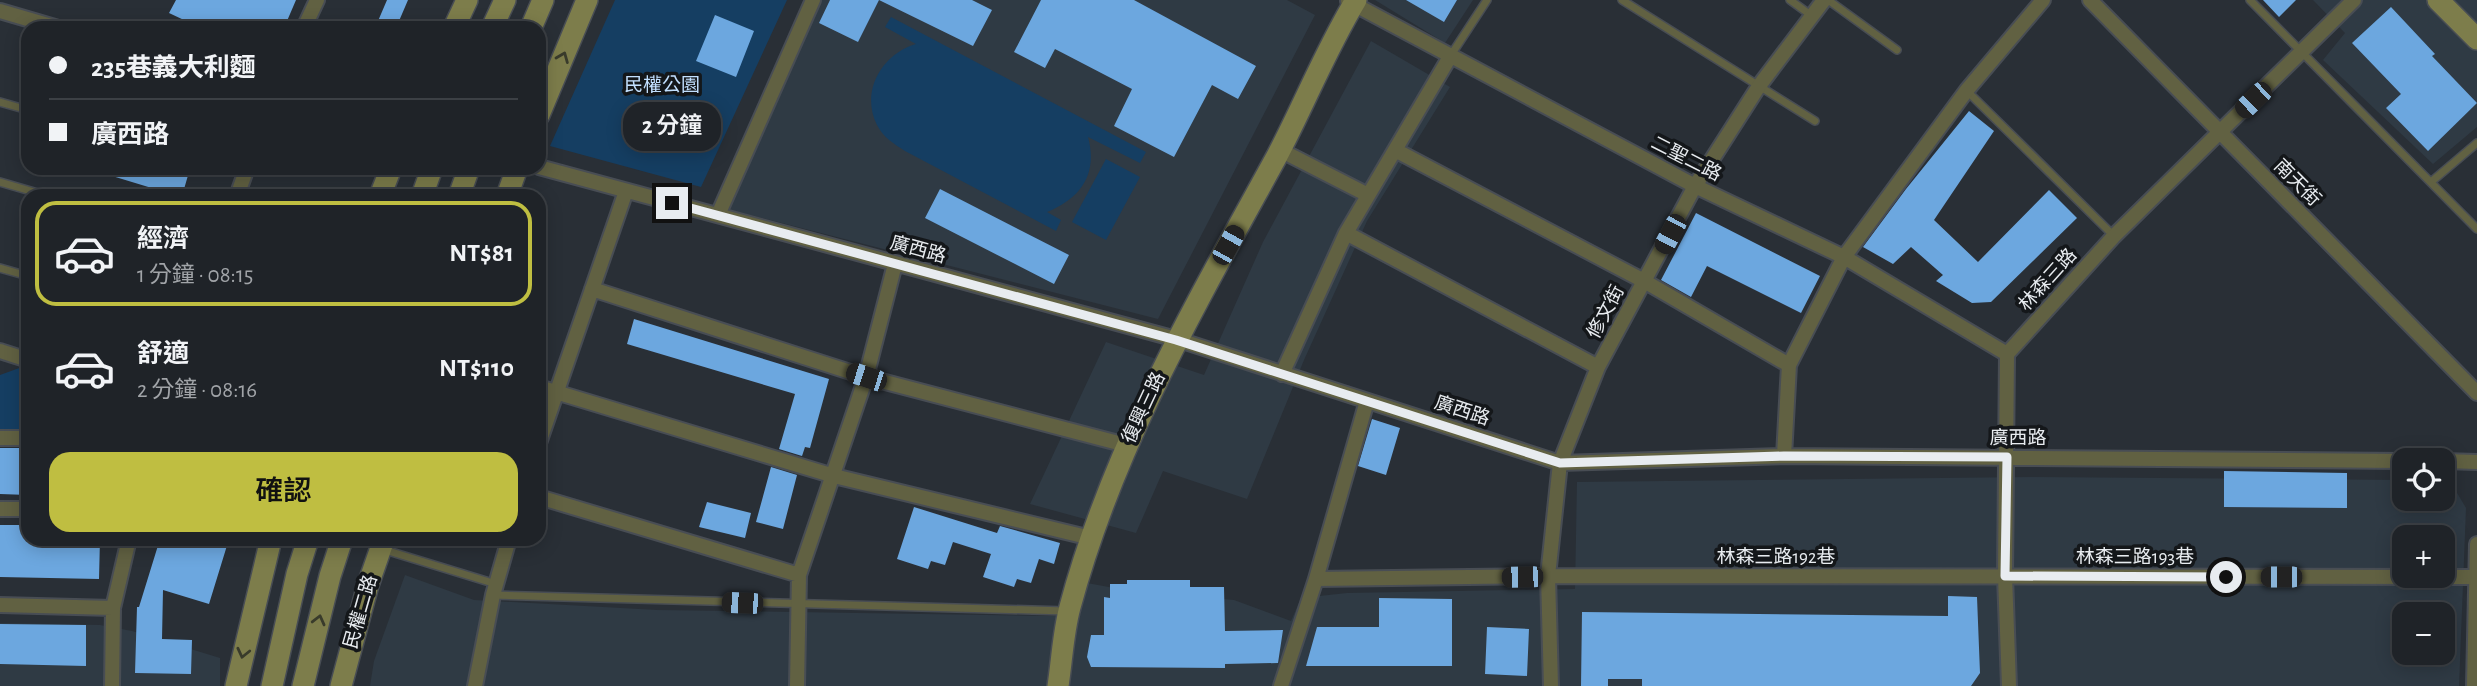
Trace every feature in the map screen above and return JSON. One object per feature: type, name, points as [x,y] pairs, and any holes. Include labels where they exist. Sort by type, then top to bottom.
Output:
[{"type":"street","points":[[307,21],[317,0]]},
{"type":"street","points":[[457,21],[467,0]]},
{"type":"street","points":[[495,21],[505,0]]},
{"type":"street","points":[[534,21],[544,0]]},
{"type":"street","points":[[546,98],[587,0]]},
{"type":"street","points":[[718,215],[813,0]]},
{"type":"street","name":"修文街","points":[[1551,686],[1548,576],[1560,463],[1598,367],[1695,186],[1759,86],[1826,0]]},
{"type":"street","points":[[1784,456],[1789,366],[1844,257],[1967,90],[2043,0]]},
{"type":"street","name":"南天街","points":[[2090,0],[2477,393]]},
{"type":"street","name":"林森三路","points":[[2007,354],[2114,236],[2354,0]]},
{"type":"street","points":[[2438,0],[2477,39]]},
{"type":"street","name":"二聖二路","points":[[1352,1],[1695,186],[1844,257],[2007,354]]},
{"type":"street","name":"復興三路","points":[[1058,686],[1069,611],[1091,538],[1126,445],[1176,340],[1280,150],[1352,1]]},
{"type":"street","points":[[0,11],[34,21]]},
{"type":"street","points":[[1282,373],[1346,233],[1451,55]]},
{"type":"street","points":[[1280,150],[1368,195]]},
{"type":"street","points":[[1395,150],[1644,281],[1789,366]]},
{"type":"street","name":"廣西路","points":[[546,169],[1176,340],[1560,463],[1784,456],[2392,461]]},
{"type":"street","points":[[546,422],[626,191]]},
{"type":"street","points":[[1346,233],[1598,367]]},
{"type":"street","points":[[797,686],[799,575],[866,377],[895,264]]},
{"type":"street","points":[[592,289],[866,377],[1126,445]]},
{"type":"street","points":[[0,351],[21,358]]},
{"type":"street","points":[[2007,354],[2005,576],[2009,686]]},
{"type":"street","points":[[546,389],[834,476],[1091,538]]},
{"type":"street","points":[[1281,686],[1316,579],[1367,401]]},
{"type":"street","points":[[0,438],[21,438]]},
{"type":"street","points":[[2455,461],[2477,462]]},
{"type":"street","points":[[546,499],[799,575]]},
{"type":"street","points":[[0,509],[21,509]]},
{"type":"street","points":[[2474,686],[2477,544]]},
{"type":"street","points":[[112,686],[113,608],[127,546]]},
{"type":"street","points":[[236,686],[269,546]]},
{"type":"street","points":[[272,686],[306,546]]},
{"type":"street","name":"民權二路","points":[[303,686],[340,546]]},
{"type":"street","name":"民權二路","points":[[341,686],[381,546]]},
{"type":"street","points":[[475,686],[494,589],[507,546]]},
{"type":"street","name":"林森三路192巷","points":[[1316,579],[2005,576]]},
{"type":"street","name":"林森三路193巷","points":[[2005,576],[2475,577]]},
{"type":"street","points":[[0,605],[113,608]]},
{"type":"lane","points":[[1451,55],[1487,0]]},
{"type":"lane","points":[[1622,0],[1815,121]]},
{"type":"lane","points":[[1790,0],[1812,16]]},
{"type":"lane","points":[[1826,0],[1897,50]]},
{"type":"lane","points":[[2250,0],[2477,229]]},
{"type":"lane","points":[[1967,90],[2114,236]]},
{"type":"lane","points":[[0,102],[21,108]]},
{"type":"lane","points":[[2431,182],[2477,143]]},
{"type":"lane","points":[[0,182],[24,189]]},
{"type":"lane","points":[[0,268],[21,274]]},
{"type":"lane","points":[[387,546],[494,589],[797,604],[1069,611]]},
{"type":"shaded area","points":[[819,0],[1287,0],[1315,15],[1158,319],[727,209]]},
{"type":"shaded area","points":[[1375,0],[1473,0],[1445,43]]},
{"type":"shaded area","points":[[2313,0],[2477,0],[2477,127],[2433,164],[2323,60],[2345,33]]},
{"type":"shaded area","points":[[1371,41],[1450,87],[1367,221],[1304,360],[1247,499],[1163,471],[1136,533],[1030,504],[1106,342],[1204,375],[1263,242]]},
{"type":"shaded area","points":[[2033,477],[2392,480],[2392,511],[2455,511],[2455,489],[2466,508],[2459,686],[370,686],[374,661],[405,575],[474,600],[657,610],[1055,616],[1074,616],[1087,583],[1125,590],[1234,600],[1291,621],[1301,598],[1347,593],[1575,589],[1577,482]]},
{"type":"shaded area","points":[[0,623],[100,625],[132,631],[220,658],[220,686],[0,686]]},
{"type":"green space","name":"民權公園","points":[[615,0],[787,0],[701,187],[550,146]]},
{"type":"green space","points":[[891,17],[1146,152],[1140,163],[1088,137],[1091,162],[1084,183],[1069,200],[1047,212],[1061,220],[1056,231],[905,151],[882,133],[872,112],[873,87],[884,65],[893,56],[916,44],[885,27]]},
{"type":"green space","points":[[1106,159],[1140,177],[1106,240],[1072,222]]},
{"type":"green space","points":[[21,367],[21,432],[0,430],[0,375]]},
{"type":"building","points":[[176,0],[296,0],[287,21],[186,21],[169,13]]},
{"type":"building","points":[[387,0],[408,0],[399,21],[378,21]]},
{"type":"building","points":[[830,0],[879,0],[858,42],[819,23]]},
{"type":"building","points":[[879,0],[972,0],[992,10],[973,46]]},
{"type":"building","points":[[1041,0],[1134,0],[1256,66],[1238,99],[1212,85],[1174,157],[1114,126],[1132,89],[1055,49],[1045,68],[1014,52]]},
{"type":"building","points":[[1406,0],[1457,0],[1444,22]]},
{"type":"building","points":[[2263,0],[2296,0],[2279,17]]},
{"type":"building","points":[[2391,7],[2435,54],[2432,56],[2477,103],[2428,151],[2386,108],[2401,94],[2352,43]]},
{"type":"building","points":[[715,15],[754,31],[736,77],[696,61]]},
{"type":"building","points":[[1969,111],[1994,131],[1934,220],[1978,262],[2049,190],[2077,218],[1991,302],[1972,303],[1936,281],[1943,275],[1911,247],[1893,264],[1863,247]]},
{"type":"building","points":[[109,175],[188,175],[184,189],[155,189]]},
{"type":"building","points":[[940,189],[1069,255],[1054,284],[925,218]]},
{"type":"building","points":[[1696,213],[1820,276],[1801,313],[1707,266],[1691,297],[1661,280]]},
{"type":"building","points":[[634,319],[829,379],[810,448],[805,447],[802,456],[779,449],[795,394],[627,344]]},
{"type":"building","points":[[1372,419],[1400,428],[1386,475],[1358,466]]},
{"type":"building","points":[[0,448],[21,448],[21,495],[0,494]]},
{"type":"building","points":[[771,467],[797,475],[783,529],[756,522]]},
{"type":"building","points":[[2224,471],[2347,473],[2347,508],[2224,507]]},
{"type":"building","points":[[707,502],[751,513],[745,538],[699,527]]},
{"type":"building","points":[[914,507],[997,533],[1000,526],[1060,543],[1054,564],[1039,559],[1031,583],[1017,579],[1014,587],[983,577],[991,554],[953,542],[945,565],[931,561],[928,569],[897,559]]},
{"type":"building","points":[[0,525],[21,525],[21,546],[100,546],[99,579],[0,577]]},
{"type":"building","points":[[158,546],[227,546],[209,604],[163,590],[162,639],[192,640],[191,674],[135,673],[139,607]]},
{"type":"building","points":[[1127,580],[1190,580],[1190,587],[1224,587],[1225,631],[1283,630],[1278,663],[1225,664],[1225,668],[1091,667],[1087,657],[1091,635],[1104,635],[1104,597],[1110,598],[1110,584],[1127,584]]},
{"type":"building","points":[[1948,596],[1977,597],[1980,673],[1971,686],[1642,686],[1642,679],[1608,679],[1608,686],[1581,686],[1582,612],[1948,616]]},
{"type":"building","points":[[1379,598],[1452,599],[1452,666],[1306,666],[1317,627],[1379,627]]},
{"type":"building","points":[[0,624],[86,625],[86,666],[0,664]]},
{"type":"building","points":[[1487,627],[1529,629],[1527,676],[1485,674]]},
{"type":"route","points":[[672,203],[1176,340],[1560,463],[1784,456],[2007,457],[2005,576],[2226,577]]}]
